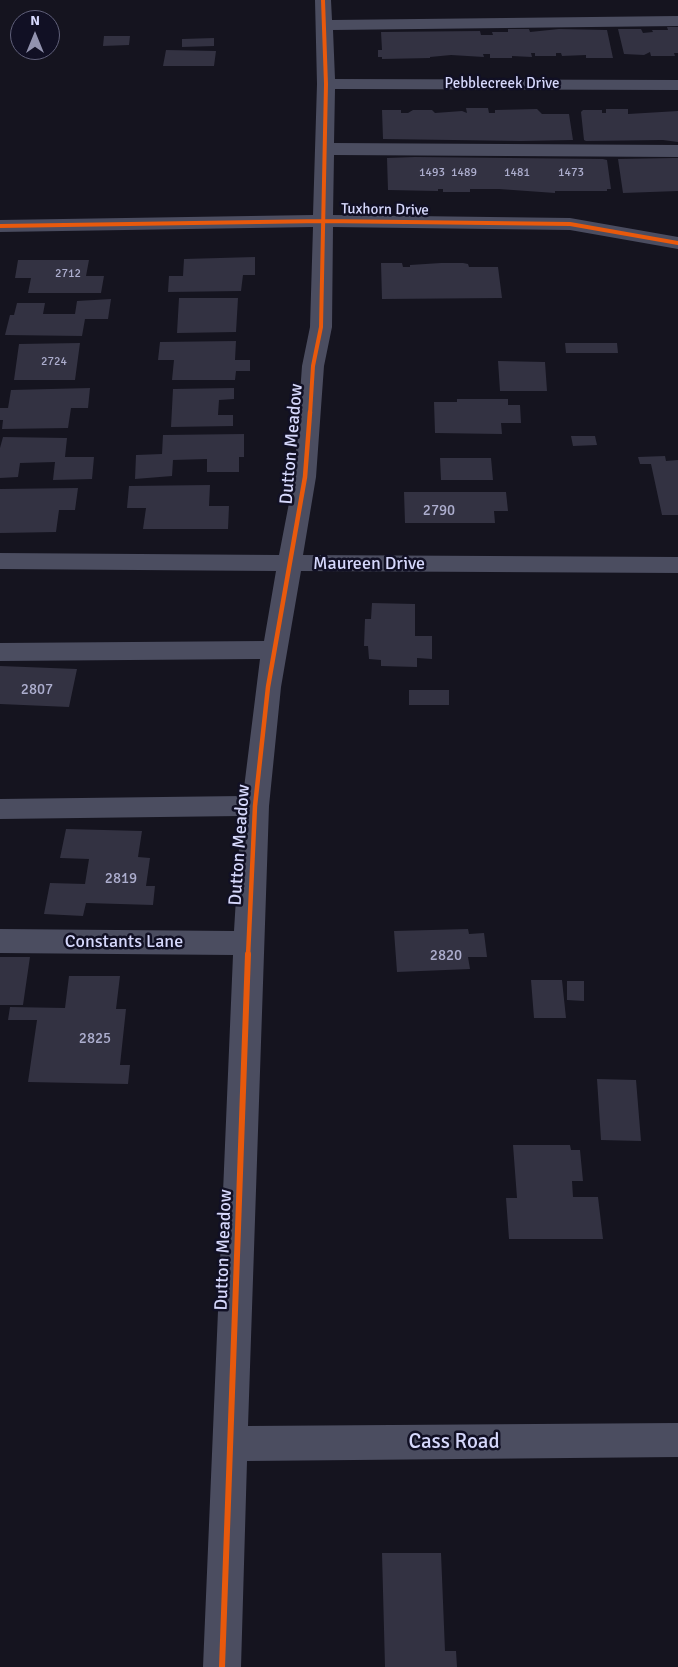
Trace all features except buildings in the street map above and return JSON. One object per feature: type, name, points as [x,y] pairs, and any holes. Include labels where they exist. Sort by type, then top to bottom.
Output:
[{"type":"street","points":[[324,13],[678,21]]},
{"type":"street","name":"Dutton Meadow","points":[[222,1667],[248,942],[255,806],[262,728],[305,477],[313,366],[321,327],[326,84],[324,13]]},
{"type":"street","name":"Pebblecreek Drive","points":[[326,84],[678,85]]},
{"type":"street","points":[[324,149],[678,151]]},
{"type":"street","name":"Tuxhorn Drive","points":[[0,226],[322,221],[570,224],[678,243]]},
{"type":"street","name":"Maureen Drive","points":[[0,561],[678,565]]},
{"type":"street","points":[[0,652],[275,650]]},
{"type":"street","points":[[0,809],[255,806]]},
{"type":"street","name":"Constants Lane","points":[[0,941],[248,942]]},
{"type":"street","name":"Cass Road","points":[[231,1444],[678,1440]]},
{"type":"cycle path","points":[[222,1667],[248,943],[255,806],[268,687],[305,477],[313,366],[321,327],[326,84],[323,0]]},
{"type":"cycle path","points":[[0,226],[323,221],[570,224],[678,243]]}]
